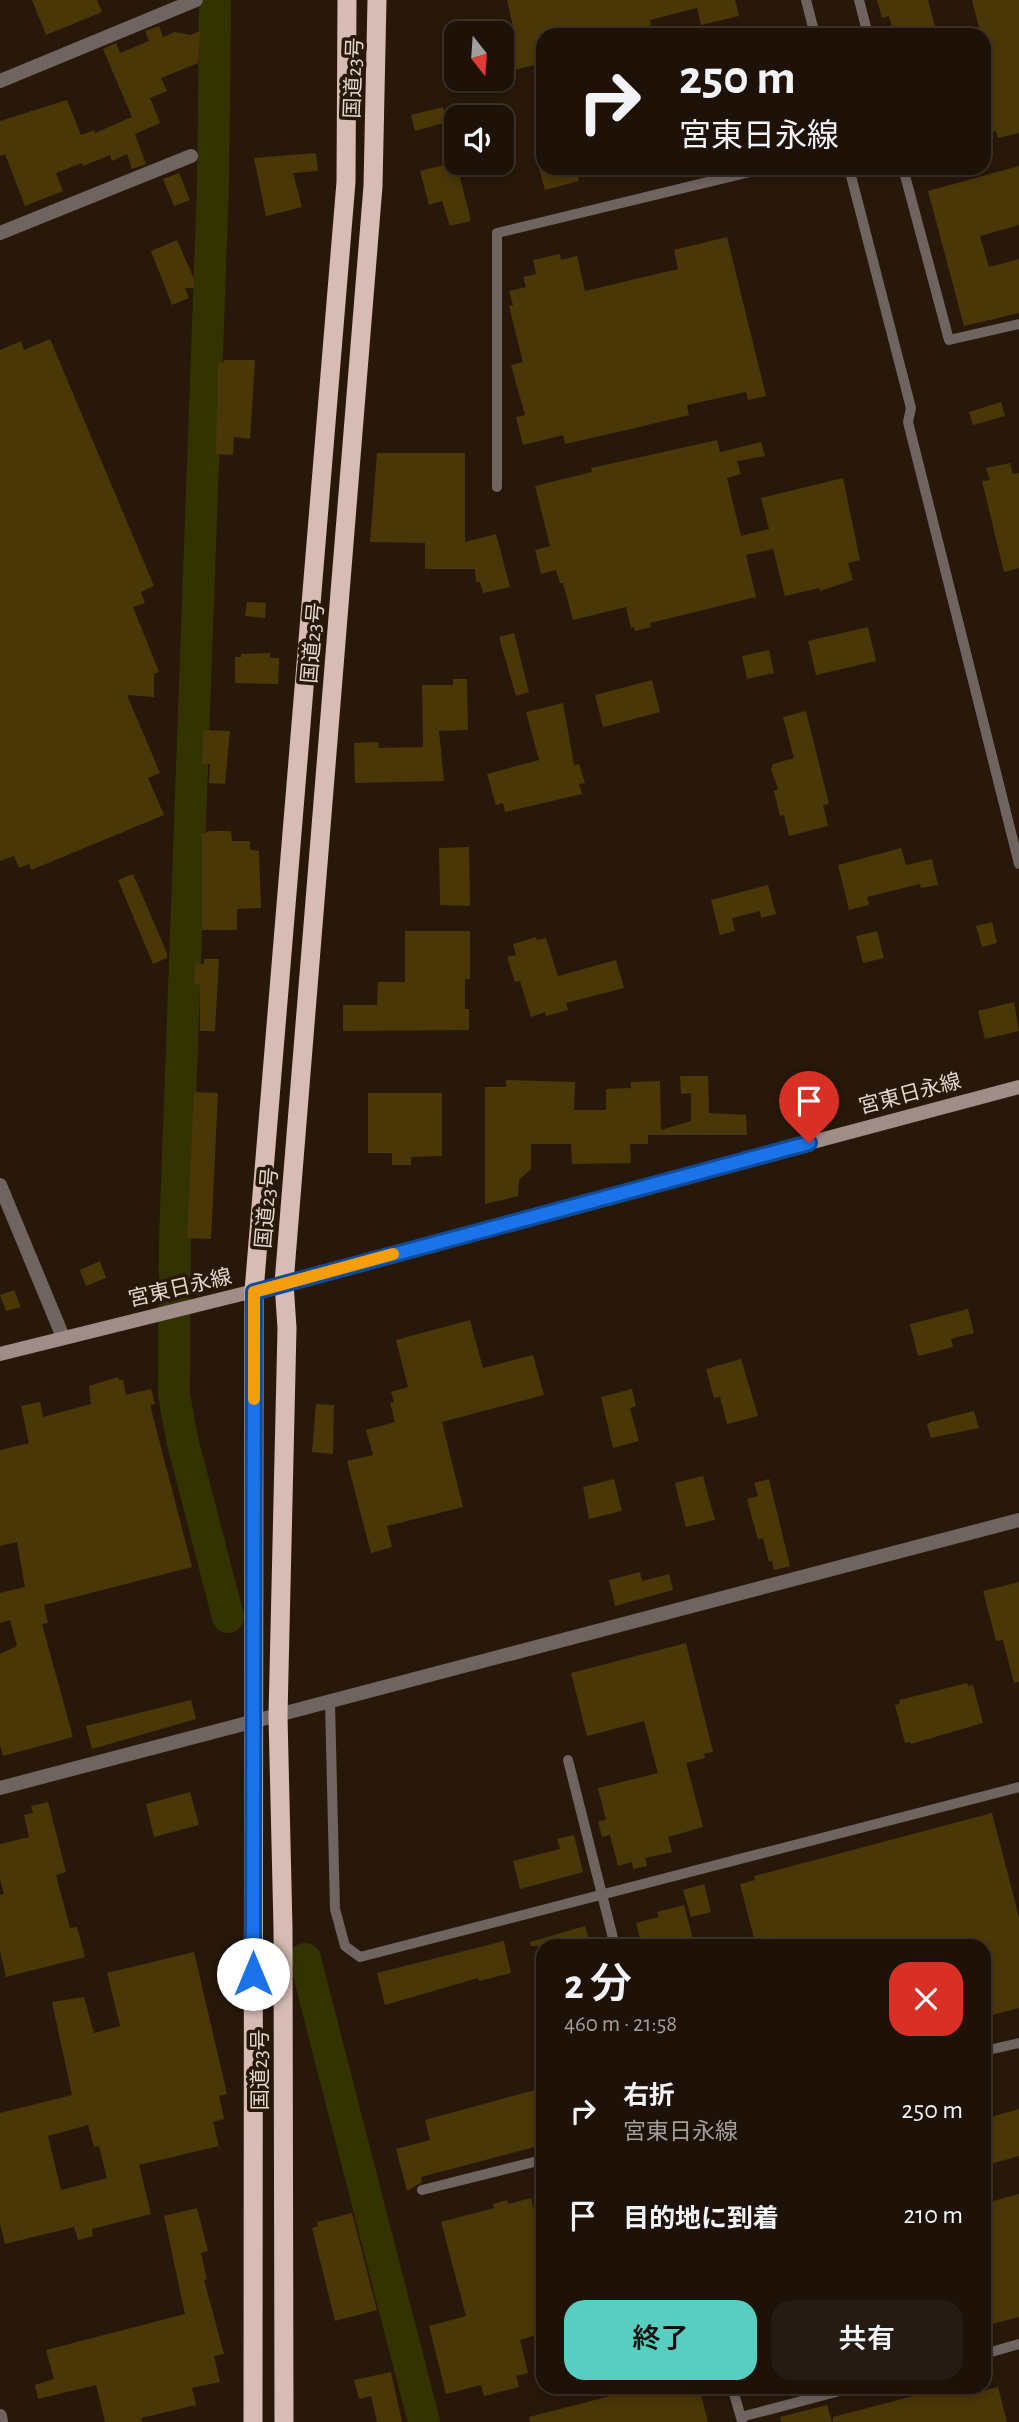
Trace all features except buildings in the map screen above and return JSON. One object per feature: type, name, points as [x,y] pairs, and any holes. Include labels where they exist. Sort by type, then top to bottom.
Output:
[{"type":"highway","name":"国道23号","points":[[253,2422],[254,1292],[346,182],[348,0]]},
{"type":"highway","name":"国道23号","points":[[284,2422],[283,1928],[278,1716],[287,1328],[284,1283],[373,186],[377,0]]},
{"type":"main road","name":"宮東日永線","points":[[0,1354],[254,1292],[1019,1087]]},
{"type":"street","points":[[0,81],[196,1]]},
{"type":"street","points":[[0,233],[191,156]]},
{"type":"street","points":[[0,1185],[63,1338]]},
{"type":"street","points":[[0,1788],[1019,1520]]},
{"type":"street","points":[[0,2417],[1,2422]]},
{"type":"lane","points":[[806,0],[813,28]]},
{"type":"lane","points":[[859,0],[866,28]]},
{"type":"lane","points":[[497,487],[497,233],[737,175]]},
{"type":"lane","points":[[851,175],[911,408],[908,422],[1019,864]]},
{"type":"lane","points":[[905,175],[948,341],[1019,324]]},
{"type":"lane","points":[[330,1703],[335,1909],[345,1946],[360,1957],[1018,1790]]},
{"type":"lane","points":[[568,1760],[613,1939]]},
{"type":"lane","points":[[991,2049],[1019,2043]]},
{"type":"lane","points":[[422,2190],[536,2162]]},
{"type":"lane","points":[[991,2352],[1019,2344]]},
{"type":"lane","points":[[735,2394],[741,2419],[830,2394]]},
{"type":"waterway","points":[[215,0],[213,186],[175,1239],[174,1395],[182,1439],[228,1617]]},
{"type":"waterway","points":[[305,1959],[424,2422]]},
{"type":"slow traffic","points":[[254,1399],[254,1292],[393,1254]]},
{"type":"route","points":[[253,1974],[254,1292],[809,1143]]}]
